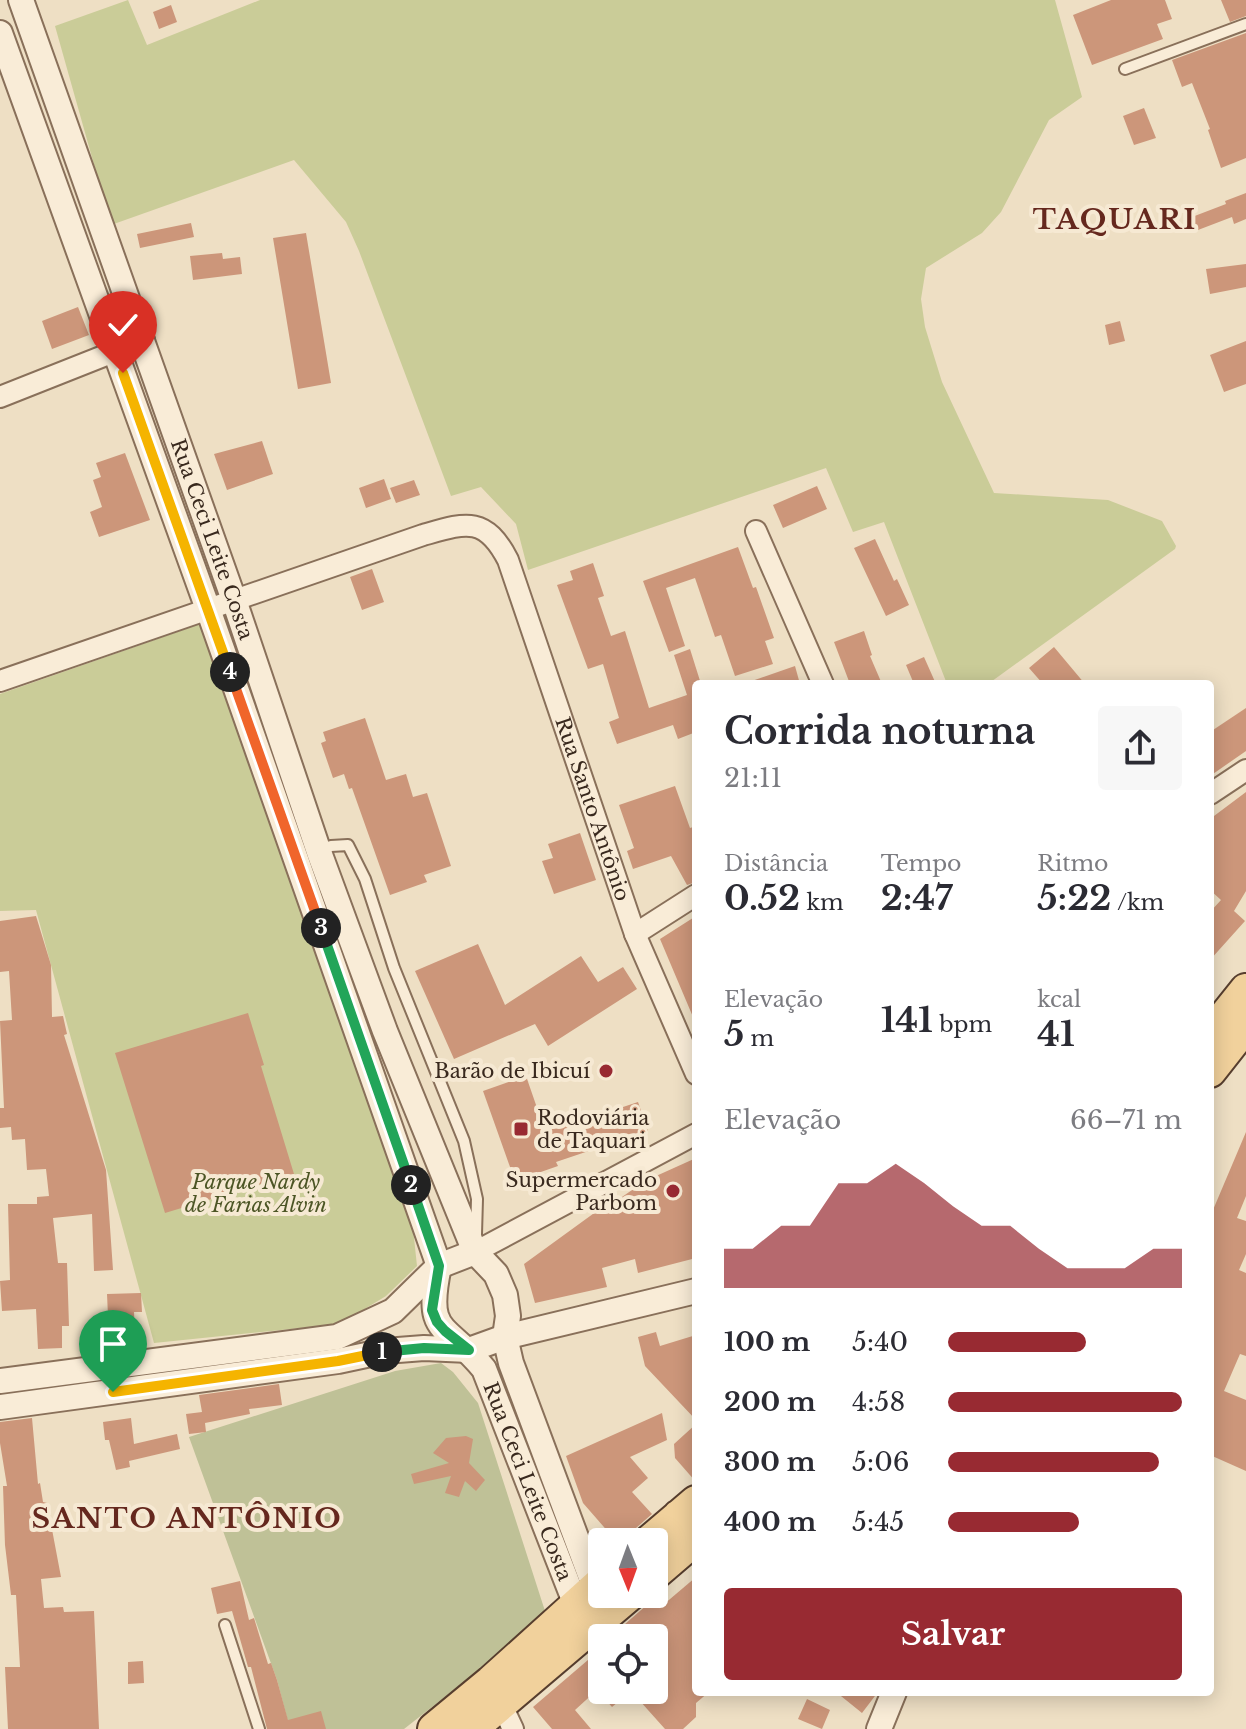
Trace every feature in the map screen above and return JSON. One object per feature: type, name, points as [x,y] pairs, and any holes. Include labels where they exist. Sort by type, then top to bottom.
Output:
[{"type":"main road","points":[[1214,1030],[1246,990]]},
{"type":"main road","points":[[1214,1066],[1246,1025]]},
{"type":"main road","points":[[668,1531],[690,1519]]},
{"type":"main road","points":[[668,1553],[690,1519]]},
{"type":"main road","points":[[471,1729],[502,1706],[595,1608]]},
{"type":"main road","points":[[434,1729],[502,1706]]},
{"type":"street","name":"Rua Ceci Leite Costa","points":[[21,0],[234,600],[308,856],[439,1266],[432,1310],[437,1322],[469,1350],[484,1369],[588,1563]]},
{"type":"street","name":"Rua Ceci Leite Costa","points":[[0,33],[208,609],[475,1252],[496,1274],[505,1295],[508,1316],[505,1337],[511,1363],[588,1552]]},
{"type":"street","points":[[0,397],[144,340]]},
{"type":"street","name":"Rua Santo Antônio","points":[[234,600],[458,525],[472,525],[486,530],[498,541],[508,560],[635,934],[692,1065]]},
{"type":"street","points":[[756,531],[821,680]]},
{"type":"street","points":[[0,681],[234,600]]},
{"type":"street","points":[[1214,791],[1246,770]]},
{"type":"street","points":[[635,934],[692,898]]},
{"type":"street","points":[[0,1381],[337,1337],[393,1311],[439,1266],[475,1252],[692,1136]]},
{"type":"street","points":[[0,1407],[338,1361],[385,1351],[424,1348],[469,1350],[505,1337],[692,1292]]},
{"type":"street","points":[[879,1729],[892,1696]]},
{"type":"lane","points":[[1125,69],[1246,24]]},
{"type":"lane","points":[[308,856],[331,846],[348,845],[365,879],[394,968],[464,1141],[477,1199],[475,1252]]},
{"type":"lane","points":[[225,1625],[259,1729]]},
{"type":"green space","points":[[128,0],[147,45],[260,0],[1055,0],[1082,97],[1049,120],[1001,212],[982,233],[926,268],[921,299],[925,327],[942,382],[994,493],[1108,500],[1162,521],[1175,549],[994,680],[945,680],[884,522],[853,532],[826,468],[528,570],[516,524],[481,487],[451,496],[346,222],[294,160],[111,225],[55,26]]},
{"type":"green space","name":"Parque Nardy de Farias Alvin","points":[[200,624],[412,1219],[417,1266],[386,1296],[340,1324],[154,1343],[36,910],[0,911],[0,694]]},
{"type":"green space","points":[[441,1363],[453,1372],[478,1403],[545,1611],[488,1663],[404,1729],[290,1729],[277,1680],[189,1437],[395,1371]]},
{"type":"building","points":[[1111,0],[1165,0],[1172,19],[1157,24],[1163,39],[1092,65],[1073,15]]},
{"type":"building","points":[[1221,0],[1246,0],[1246,16],[1230,22]]},
{"type":"building","points":[[171,5],[177,22],[159,29],[153,12]]},
{"type":"building","points":[[1246,33],[1246,158],[1221,168],[1192,83],[1182,87],[1172,60]]},
{"type":"building","points":[[1144,108],[1156,138],[1134,145],[1123,116]]},
{"type":"building","points":[[1246,193],[1246,219],[1234,224],[1232,217],[1198,230],[1192,217]]},
{"type":"building","points":[[191,223],[194,237],[140,248],[137,234]]},
{"type":"building","points":[[306,233],[331,383],[298,389],[273,238]]},
{"type":"building","points":[[222,253],[223,259],[240,257],[242,274],[193,280],[190,256]]},
{"type":"building","points":[[1246,264],[1246,287],[1210,294],[1206,269]]},
{"type":"building","points":[[78,307],[89,335],[52,349],[42,321]]},
{"type":"building","points":[[1120,321],[1125,341],[1109,345],[1105,325]]},
{"type":"building","points":[[1246,341],[1246,384],[1224,392],[1210,355]]},
{"type":"building","points":[[262,441],[273,474],[227,490],[214,454]]},
{"type":"building","points":[[125,453],[150,520],[99,537],[90,512],[102,507],[93,480],[101,477],[96,463]]},
{"type":"building","points":[[384,479],[391,499],[366,508],[359,488]]},
{"type":"building","points":[[414,480],[420,495],[396,503],[390,488]]},
{"type":"building","points":[[817,486],[827,509],[783,528],[773,505]]},
{"type":"building","points":[[875,539],[909,605],[886,616],[854,548]]},
{"type":"building","points":[[738,547],[774,638],[765,641],[773,664],[735,676],[721,635],[715,637],[695,578],[666,588],[685,646],[669,652],[643,581]]},
{"type":"building","points":[[593,563],[604,596],[598,598],[611,636],[625,631],[649,708],[687,695],[674,655],[690,649],[700,680],[692,680],[692,734],[678,739],[673,725],[617,744],[609,722],[619,718],[603,664],[588,669],[557,585],[573,580],[570,571]]},
{"type":"building","points":[[372,569],[384,602],[362,610],[350,577]]},
{"type":"building","points":[[864,631],[880,680],[848,680],[834,642]]},
{"type":"building","points":[[1054,647],[1082,680],[1040,680],[1029,668]]},
{"type":"building","points":[[924,657],[934,680],[912,680],[906,665]]},
{"type":"building","points":[[795,666],[799,680],[755,680]]},
{"type":"building","points":[[1246,708],[1246,751],[1214,773],[1214,729]]},
{"type":"building","points":[[365,718],[386,780],[406,774],[413,797],[427,793],[451,866],[424,875],[427,882],[390,895],[352,788],[349,789],[344,774],[333,778],[321,743],[326,741],[323,732]]},
{"type":"building","points":[[675,786],[692,827],[692,883],[687,885],[671,856],[633,869],[627,851],[634,848],[619,805]]},
{"type":"building","points":[[1246,792],[1246,891],[1234,911],[1245,921],[1214,956],[1214,908],[1221,900],[1214,894],[1214,816]]},
{"type":"building","points":[[580,833],[596,880],[554,894],[542,861],[553,858],[548,844]]},
{"type":"building","points":[[36,916],[51,965],[52,1017],[63,1016],[67,1034],[64,1035],[106,1170],[113,1270],[94,1271],[92,1214],[53,1218],[58,1263],[67,1263],[69,1326],[62,1326],[62,1348],[38,1349],[36,1309],[2,1311],[0,1281],[10,1280],[8,1204],[37,1204],[37,1197],[49,1196],[46,1169],[27,1170],[25,1139],[12,1140],[11,1127],[0,1128],[0,1108],[4,1108],[0,1021],[12,1020],[9,971],[0,972],[0,921]]},
{"type":"building","points":[[692,919],[692,1015],[660,939]]},
{"type":"building","points":[[478,944],[505,1005],[581,956],[598,982],[623,967],[637,989],[548,1046],[535,1024],[454,1059],[415,971]]},
{"type":"building","points":[[248,1013],[294,1174],[165,1213],[115,1053]]},
{"type":"building","points":[[526,1076],[544,1128],[589,1113],[590,1118],[638,1102],[648,1131],[556,1162],[558,1166],[515,1181],[483,1091]]},
{"type":"building","points":[[1246,1132],[1246,1196],[1237,1218],[1246,1221],[1246,1254],[1239,1270],[1246,1273],[1246,1356],[1240,1354],[1224,1391],[1246,1400],[1246,1471],[1214,1457],[1214,1208]]},
{"type":"building","points":[[692,1160],[692,1259],[638,1273],[635,1259],[602,1268],[607,1287],[535,1303],[524,1264],[608,1203],[609,1206],[645,1181]]},
{"type":"building","points":[[141,1293],[142,1312],[134,1312],[135,1337],[109,1338],[107,1294]]},
{"type":"building","points":[[656,1332],[660,1346],[692,1336],[692,1416],[645,1366],[638,1337]]},
{"type":"building","points":[[279,1384],[282,1405],[249,1409],[250,1414],[205,1423],[206,1432],[189,1434],[186,1414],[202,1412],[199,1395]]},
{"type":"building","points":[[662,1413],[667,1440],[630,1457],[648,1478],[632,1492],[652,1514],[636,1528],[605,1528],[583,1503],[566,1456]]},
{"type":"building","points":[[32,1418],[38,1484],[43,1502],[47,1503],[61,1577],[41,1579],[44,1608],[63,1607],[64,1612],[94,1611],[99,1729],[8,1729],[5,1667],[20,1667],[16,1595],[11,1595],[5,1545],[3,1486],[7,1486],[0,1422]]},
{"type":"building","points":[[131,1418],[134,1444],[177,1434],[180,1449],[129,1461],[130,1467],[116,1470],[109,1440],[105,1440],[103,1422]]},
{"type":"building","points":[[692,1428],[692,1477],[675,1458],[674,1444]]},
{"type":"building","points":[[466,1436],[473,1439],[469,1463],[485,1480],[476,1491],[465,1481],[459,1497],[445,1493],[451,1476],[414,1484],[411,1474],[449,1463],[433,1453],[446,1438]]},
{"type":"building","points":[[692,1580],[692,1696],[704,1696],[696,1703],[696,1717],[683,1729],[665,1729],[643,1704],[668,1704],[668,1624],[625,1624],[643,1608],[668,1608],[668,1601]]},
{"type":"building","points":[[240,1581],[249,1620],[254,1618],[288,1720],[321,1711],[326,1729],[267,1729],[232,1611],[217,1614],[211,1588]]},
{"type":"building","points":[[588,1660],[588,1698],[575,1710],[591,1729],[552,1729],[533,1707]]},
{"type":"building","points":[[143,1661],[144,1683],[128,1684],[128,1662]]},
{"type":"building","points":[[841,1696],[875,1696],[862,1713]]},
{"type":"building","points":[[807,1699],[830,1710],[822,1729],[798,1719]]},
{"type":"place","name":"Barão de Ibicuí","points":[[606,1071]]},
{"type":"place","name":"Rodoviária de Taquari","points":[[521,1129]]},
{"type":"place","name":"Supermercado Parbom","points":[[673,1191]]},
{"type":"district","name":"TAQUARI","points":[[1115,219]]},
{"type":"district","name":"SANTO ANTÔNIO","points":[[187,1518]]},
{"type":"route","points":[[113,1392],[338,1361],[385,1351],[424,1348],[469,1350],[445,1331],[432,1310],[439,1266],[123,373]]}]
